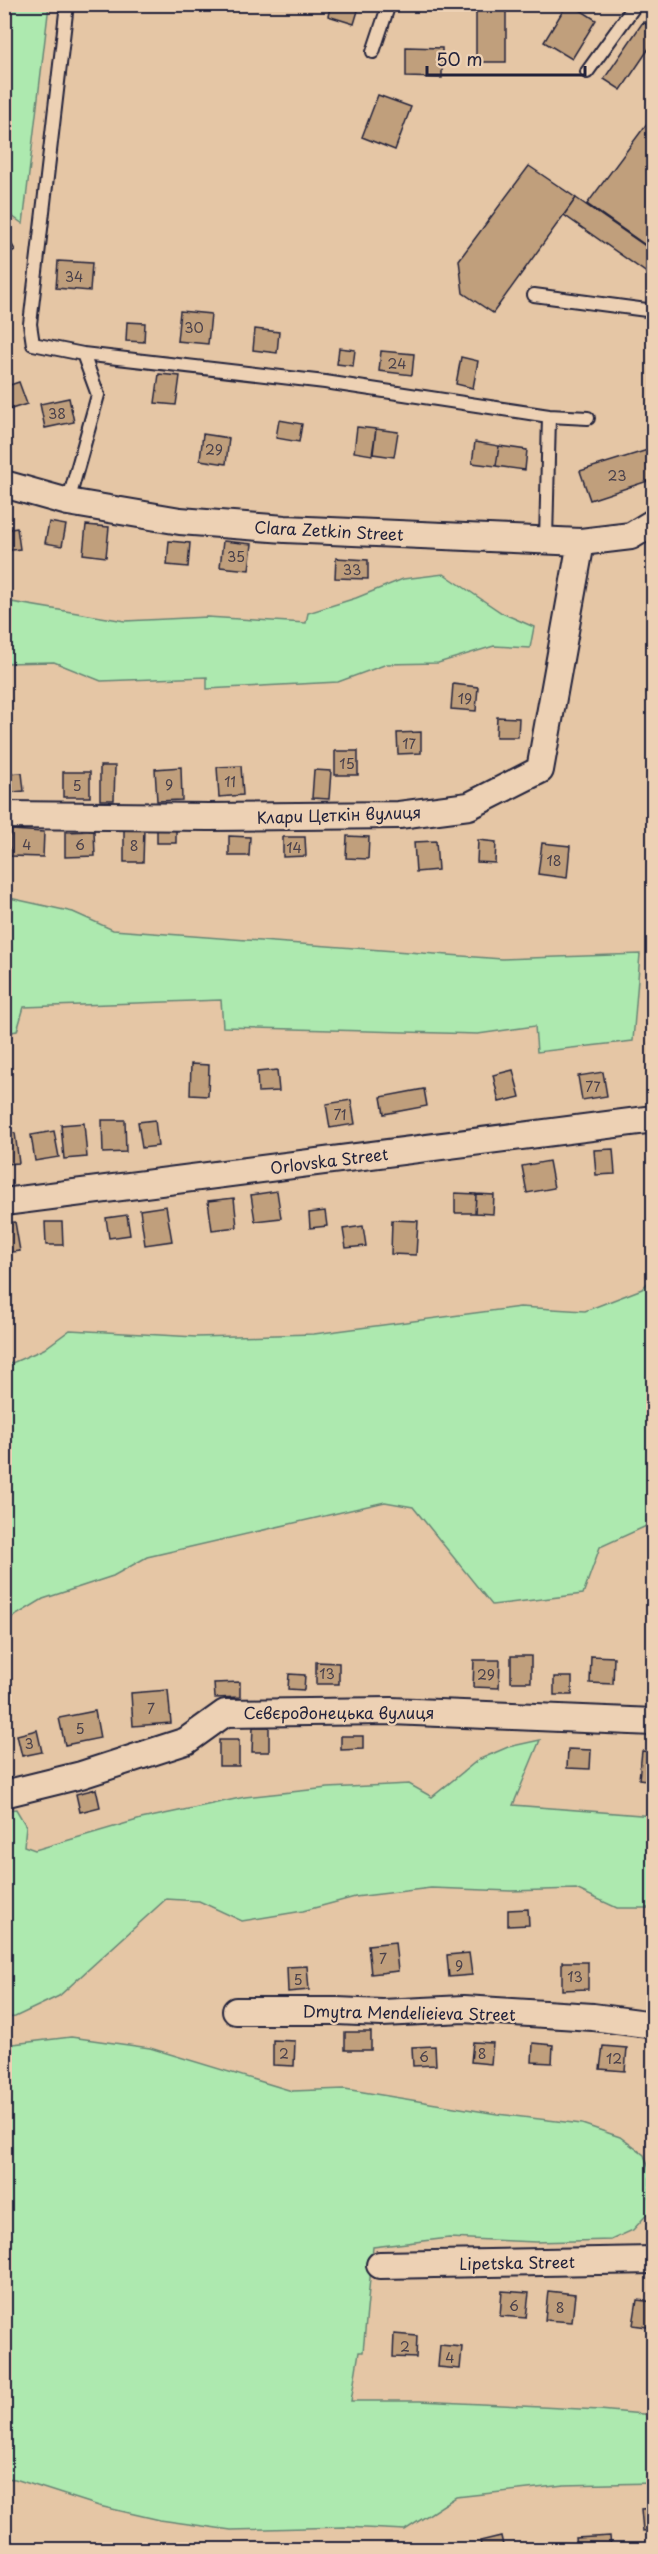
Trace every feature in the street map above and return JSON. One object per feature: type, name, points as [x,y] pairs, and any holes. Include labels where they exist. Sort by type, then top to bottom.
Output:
[{"type":"street","name":"Clara Zetkin Street","points":[[4,484],[68,502],[180,521],[399,535],[581,542],[631,536],[654,522]]},
{"type":"street","name":"Клари Цеткін вулиця","points":[[4,815],[209,817],[399,815],[469,806],[540,770],[581,542]]},
{"type":"street","name":"Orlovska Street","points":[[4,1202],[654,1119]]},
{"type":"street","name":"Сєвєродонецька вулиця","points":[[4,1794],[81,1775],[186,1741],[225,1713],[391,1710],[654,1722]]},
{"type":"street","name":"Dmytra Mendelieieva Street","points":[[236,2011],[382,2013],[464,2009],[593,2018],[654,2025]]},
{"type":"street","name":"Lipetska Street","points":[[380,2265],[654,2260]]},
{"type":"lane","points":[[68,4],[30,324],[33,344],[83,354],[325,382],[549,416],[588,418]]},
{"type":"lane","points":[[374,52],[389,4]]},
{"type":"lane","points":[[587,72],[636,4]]},
{"type":"lane","points":[[534,296],[654,311]]},
{"type":"lane","points":[[68,502],[98,395],[83,354]]},
{"type":"lane","points":[[546,540],[549,416]]},
{"type":"green space","points":[[4,5],[49,5],[23,224],[5,211]]},
{"type":"green space","points":[[444,574],[502,613],[534,627],[530,648],[494,646],[438,663],[387,664],[338,682],[207,689],[207,677],[101,681],[54,662],[5,663],[5,601],[125,621],[207,617],[306,623],[308,613],[356,598],[403,579]]},
{"type":"green space","points":[[5,897],[73,912],[113,930],[502,959],[640,954],[633,1041],[537,1052],[535,1026],[478,1034],[223,1027],[221,1000],[24,1007],[17,1031],[5,1033]]},
{"type":"green space","points":[[653,1277],[653,1523],[600,1547],[583,1594],[492,1605],[413,1507],[385,1502],[147,1557],[113,1576],[43,1599],[5,1622],[5,1366],[44,1349],[70,1330],[196,1337],[314,1334],[520,1307],[585,1311],[642,1289]]},
{"type":"green space","points":[[540,1740],[513,1805],[653,1816],[653,1908],[617,1908],[576,1889],[511,1891],[431,1888],[355,1897],[303,1911],[242,1921],[199,1901],[166,1899],[59,1996],[15,2017],[5,2018],[5,1810],[16,1809],[26,1826],[24,1846],[35,1850],[141,1819],[245,1797],[328,1788],[409,1784],[432,1797],[478,1760],[508,1747]]},
{"type":"green space","points":[[71,2037],[150,2048],[292,2091],[345,2089],[497,2114],[582,2124],[620,2137],[644,2155],[650,2171],[650,2211],[633,2230],[611,2240],[536,2242],[449,2238],[373,2247],[363,2352],[359,2352],[351,2401],[420,2401],[600,2410],[653,2415],[653,2483],[564,2485],[456,2497],[405,2530],[344,2527],[231,2530],[160,2520],[99,2506],[15,2479],[5,2478],[5,2045]]},
{"type":"building","points":[[331,4],[360,4],[354,24],[328,16]]},
{"type":"building","points":[[476,4],[506,4],[506,62],[476,62]]},
{"type":"building","points":[[567,4],[571,4],[596,20],[572,59],[544,42]]},
{"type":"building","points":[[643,22],[654,29],[654,41],[621,90],[604,79]]},
{"type":"building","points":[[406,47],[442,48],[442,78],[406,77]]},
{"type":"building","points":[[378,95],[411,107],[395,150],[362,137]]},
{"type":"building","points":[[654,114],[654,251],[587,204]]},
{"type":"building","points":[[529,166],[576,198],[493,313],[463,293],[459,260]]},
{"type":"building","points":[[576,198],[654,252],[654,278],[564,215]]},
{"type":"building","points":[[4,231],[15,250],[4,256]]},
{"type":"building","points":[[58,261],[92,263],[90,291],[56,288]]},
{"type":"building","points":[[180,311],[211,314],[208,344],[177,341]]},
{"type":"building","points":[[127,322],[145,323],[144,342],[126,341]]},
{"type":"building","points":[[255,329],[279,332],[277,353],[253,350]]},
{"type":"building","points":[[339,348],[355,350],[353,366],[337,364]]},
{"type":"building","points":[[381,351],[414,354],[412,375],[379,371]]},
{"type":"building","points":[[461,357],[478,361],[473,388],[456,384]]},
{"type":"building","points":[[159,374],[180,376],[176,405],[155,403]]},
{"type":"building","points":[[19,382],[27,404],[8,410],[4,400],[4,387]]},
{"type":"building","points":[[69,398],[74,422],[45,428],[40,404]]},
{"type":"building","points":[[279,420],[302,424],[299,442],[276,438]]},
{"type":"building","points":[[357,427],[376,429],[372,455],[354,452]]},
{"type":"building","points":[[376,429],[398,432],[394,457],[373,454]]},
{"type":"building","points":[[203,434],[229,438],[226,464],[200,460]]},
{"type":"building","points":[[475,442],[499,446],[496,466],[472,463]]},
{"type":"building","points":[[499,446],[527,450],[525,470],[496,466]]},
{"type":"building","points":[[654,448],[654,479],[590,500],[580,471]]},
{"type":"building","points":[[49,522],[66,525],[62,546],[45,543]]},
{"type":"building","points":[[86,525],[109,527],[106,557],[83,554]]},
{"type":"building","points":[[17,528],[20,549],[4,551],[4,530]]},
{"type":"building","points":[[169,541],[190,543],[188,567],[167,565]]},
{"type":"building","points":[[223,541],[252,544],[249,570],[220,567]]},
{"type":"building","points":[[336,558],[368,560],[368,579],[335,578]]},
{"type":"building","points":[[453,684],[478,687],[476,711],[451,709]]},
{"type":"building","points":[[497,717],[519,718],[518,737],[496,737]]},
{"type":"building","points":[[421,732],[421,753],[398,754],[397,733]]},
{"type":"building","points":[[335,751],[358,751],[358,775],[335,775]]},
{"type":"building","points":[[100,766],[115,766],[114,800],[100,800]]},
{"type":"building","points":[[241,766],[243,795],[219,797],[217,767]]},
{"type":"building","points":[[181,767],[182,800],[157,801],[155,769]]},
{"type":"building","points":[[314,770],[331,771],[329,799],[312,798]]},
{"type":"building","points":[[63,772],[90,772],[90,797],[63,797]]},
{"type":"building","points":[[22,773],[24,791],[4,793],[4,774]]},
{"type":"building","points":[[124,828],[144,829],[143,862],[124,862]]},
{"type":"building","points":[[11,830],[44,832],[43,857],[10,856]]},
{"type":"building","points":[[157,830],[176,830],[176,843],[157,843]]},
{"type":"building","points":[[94,831],[95,856],[65,857],[65,832]]},
{"type":"building","points":[[229,836],[250,837],[249,856],[229,856]]},
{"type":"building","points":[[347,836],[369,837],[368,859],[346,858]]},
{"type":"building","points":[[283,837],[305,837],[306,856],[283,857]]},
{"type":"building","points":[[478,840],[496,842],[495,863],[477,862]]},
{"type":"building","points":[[436,841],[438,870],[416,872],[414,842]]},
{"type":"building","points":[[542,843],[570,846],[567,878],[538,874]]},
{"type":"building","points":[[191,1064],[209,1065],[208,1096],[190,1095]]},
{"type":"building","points":[[277,1070],[279,1091],[258,1092],[257,1072]]},
{"type":"building","points":[[513,1070],[520,1097],[499,1102],[493,1075]]},
{"type":"building","points":[[603,1072],[607,1096],[582,1100],[578,1076]]},
{"type":"building","points":[[424,1089],[427,1106],[384,1114],[381,1097]]},
{"type":"building","points":[[351,1100],[355,1124],[330,1128],[326,1104]]},
{"type":"building","points":[[102,1120],[125,1120],[126,1152],[103,1153]]},
{"type":"building","points":[[155,1120],[158,1146],[142,1148],[138,1122]]},
{"type":"building","points":[[84,1123],[87,1157],[64,1159],[61,1125]]},
{"type":"building","points":[[54,1131],[59,1157],[35,1161],[31,1135]]},
{"type":"building","points":[[15,1133],[19,1163],[4,1164],[4,1134]]},
{"type":"building","points":[[613,1149],[615,1174],[596,1175],[594,1150]]},
{"type":"building","points":[[549,1161],[554,1188],[527,1193],[522,1166]]},
{"type":"building","points":[[277,1191],[281,1218],[255,1221],[251,1195]]},
{"type":"building","points":[[455,1193],[476,1194],[475,1213],[455,1213]]},
{"type":"building","points":[[476,1194],[494,1195],[493,1214],[475,1213]]},
{"type":"building","points":[[234,1198],[237,1227],[212,1230],[208,1201]]},
{"type":"building","points":[[166,1206],[172,1241],[145,1245],[140,1210]]},
{"type":"building","points":[[325,1211],[327,1226],[310,1228],[309,1213]]},
{"type":"building","points":[[127,1215],[130,1235],[109,1238],[106,1218]]},
{"type":"building","points":[[392,1220],[418,1221],[416,1255],[391,1254]]},
{"type":"building","points":[[15,1222],[20,1251],[4,1253],[4,1223]]},
{"type":"building","points":[[45,1222],[62,1222],[63,1245],[46,1245]]},
{"type":"building","points":[[363,1226],[366,1246],[346,1248],[343,1229]]},
{"type":"building","points":[[511,1656],[531,1656],[531,1682],[511,1682]]},
{"type":"building","points":[[591,1656],[614,1657],[613,1684],[590,1683]]},
{"type":"building","points":[[474,1660],[500,1660],[499,1688],[473,1687]]},
{"type":"building","points":[[316,1662],[339,1663],[339,1684],[316,1684]]},
{"type":"building","points":[[289,1674],[305,1675],[304,1690],[288,1689]]},
{"type":"building","points":[[554,1677],[572,1677],[572,1695],[554,1695]]},
{"type":"building","points":[[240,1682],[240,1697],[215,1698],[214,1683]]},
{"type":"building","points":[[168,1690],[171,1723],[133,1726],[131,1693]]},
{"type":"building","points":[[95,1711],[100,1738],[65,1745],[59,1718]]},
{"type":"building","points":[[253,1727],[269,1727],[269,1752],[252,1752]]},
{"type":"building","points":[[37,1730],[42,1752],[22,1756],[17,1735]]},
{"type":"building","points":[[341,1736],[363,1736],[363,1749],[341,1750]]},
{"type":"building","points":[[219,1740],[239,1740],[239,1766],[219,1766]]},
{"type":"building","points":[[568,1749],[591,1750],[590,1769],[567,1768]]},
{"type":"building","points":[[642,1751],[654,1752],[654,1781],[639,1779]]},
{"type":"building","points":[[96,1789],[100,1807],[80,1812],[76,1794]]},
{"type":"building","points":[[528,1909],[529,1925],[508,1926],[508,1910]]},
{"type":"building","points":[[395,1942],[398,1971],[371,1974],[368,1945]]},
{"type":"building","points":[[469,1953],[472,1975],[449,1977],[447,1955]]},
{"type":"building","points":[[562,1962],[588,1962],[588,1989],[562,1990]]},
{"type":"building","points":[[307,1966],[309,1990],[288,1992],[287,1967]]},
{"type":"building","points":[[345,2032],[371,2032],[371,2050],[345,2050]]},
{"type":"building","points":[[273,2040],[295,2041],[294,2066],[273,2065]]},
{"type":"building","points":[[473,2042],[493,2043],[491,2064],[471,2062]]},
{"type":"building","points":[[533,2043],[553,2045],[552,2063],[532,2062]]},
{"type":"building","points":[[435,2046],[436,2065],[413,2066],[412,2047]]},
{"type":"building","points":[[603,2046],[627,2048],[625,2071],[600,2069]]},
{"type":"building","points":[[502,2291],[529,2293],[526,2318],[500,2316]]},
{"type":"building","points":[[548,2291],[575,2294],[572,2322],[545,2320]]},
{"type":"building","points":[[637,2300],[654,2302],[654,2328],[633,2325]]},
{"type":"building","points":[[394,2334],[417,2336],[416,2358],[393,2357]]},
{"type":"building","points":[[440,2345],[462,2347],[460,2369],[438,2367]]},
{"type":"building","points":[[654,2508],[654,2530],[643,2531],[641,2509]]},
{"type":"building","points":[[501,2536],[504,2550],[482,2550],[480,2541]]},
{"type":"building","points":[[610,2536],[611,2550],[577,2550],[576,2538]]}]
